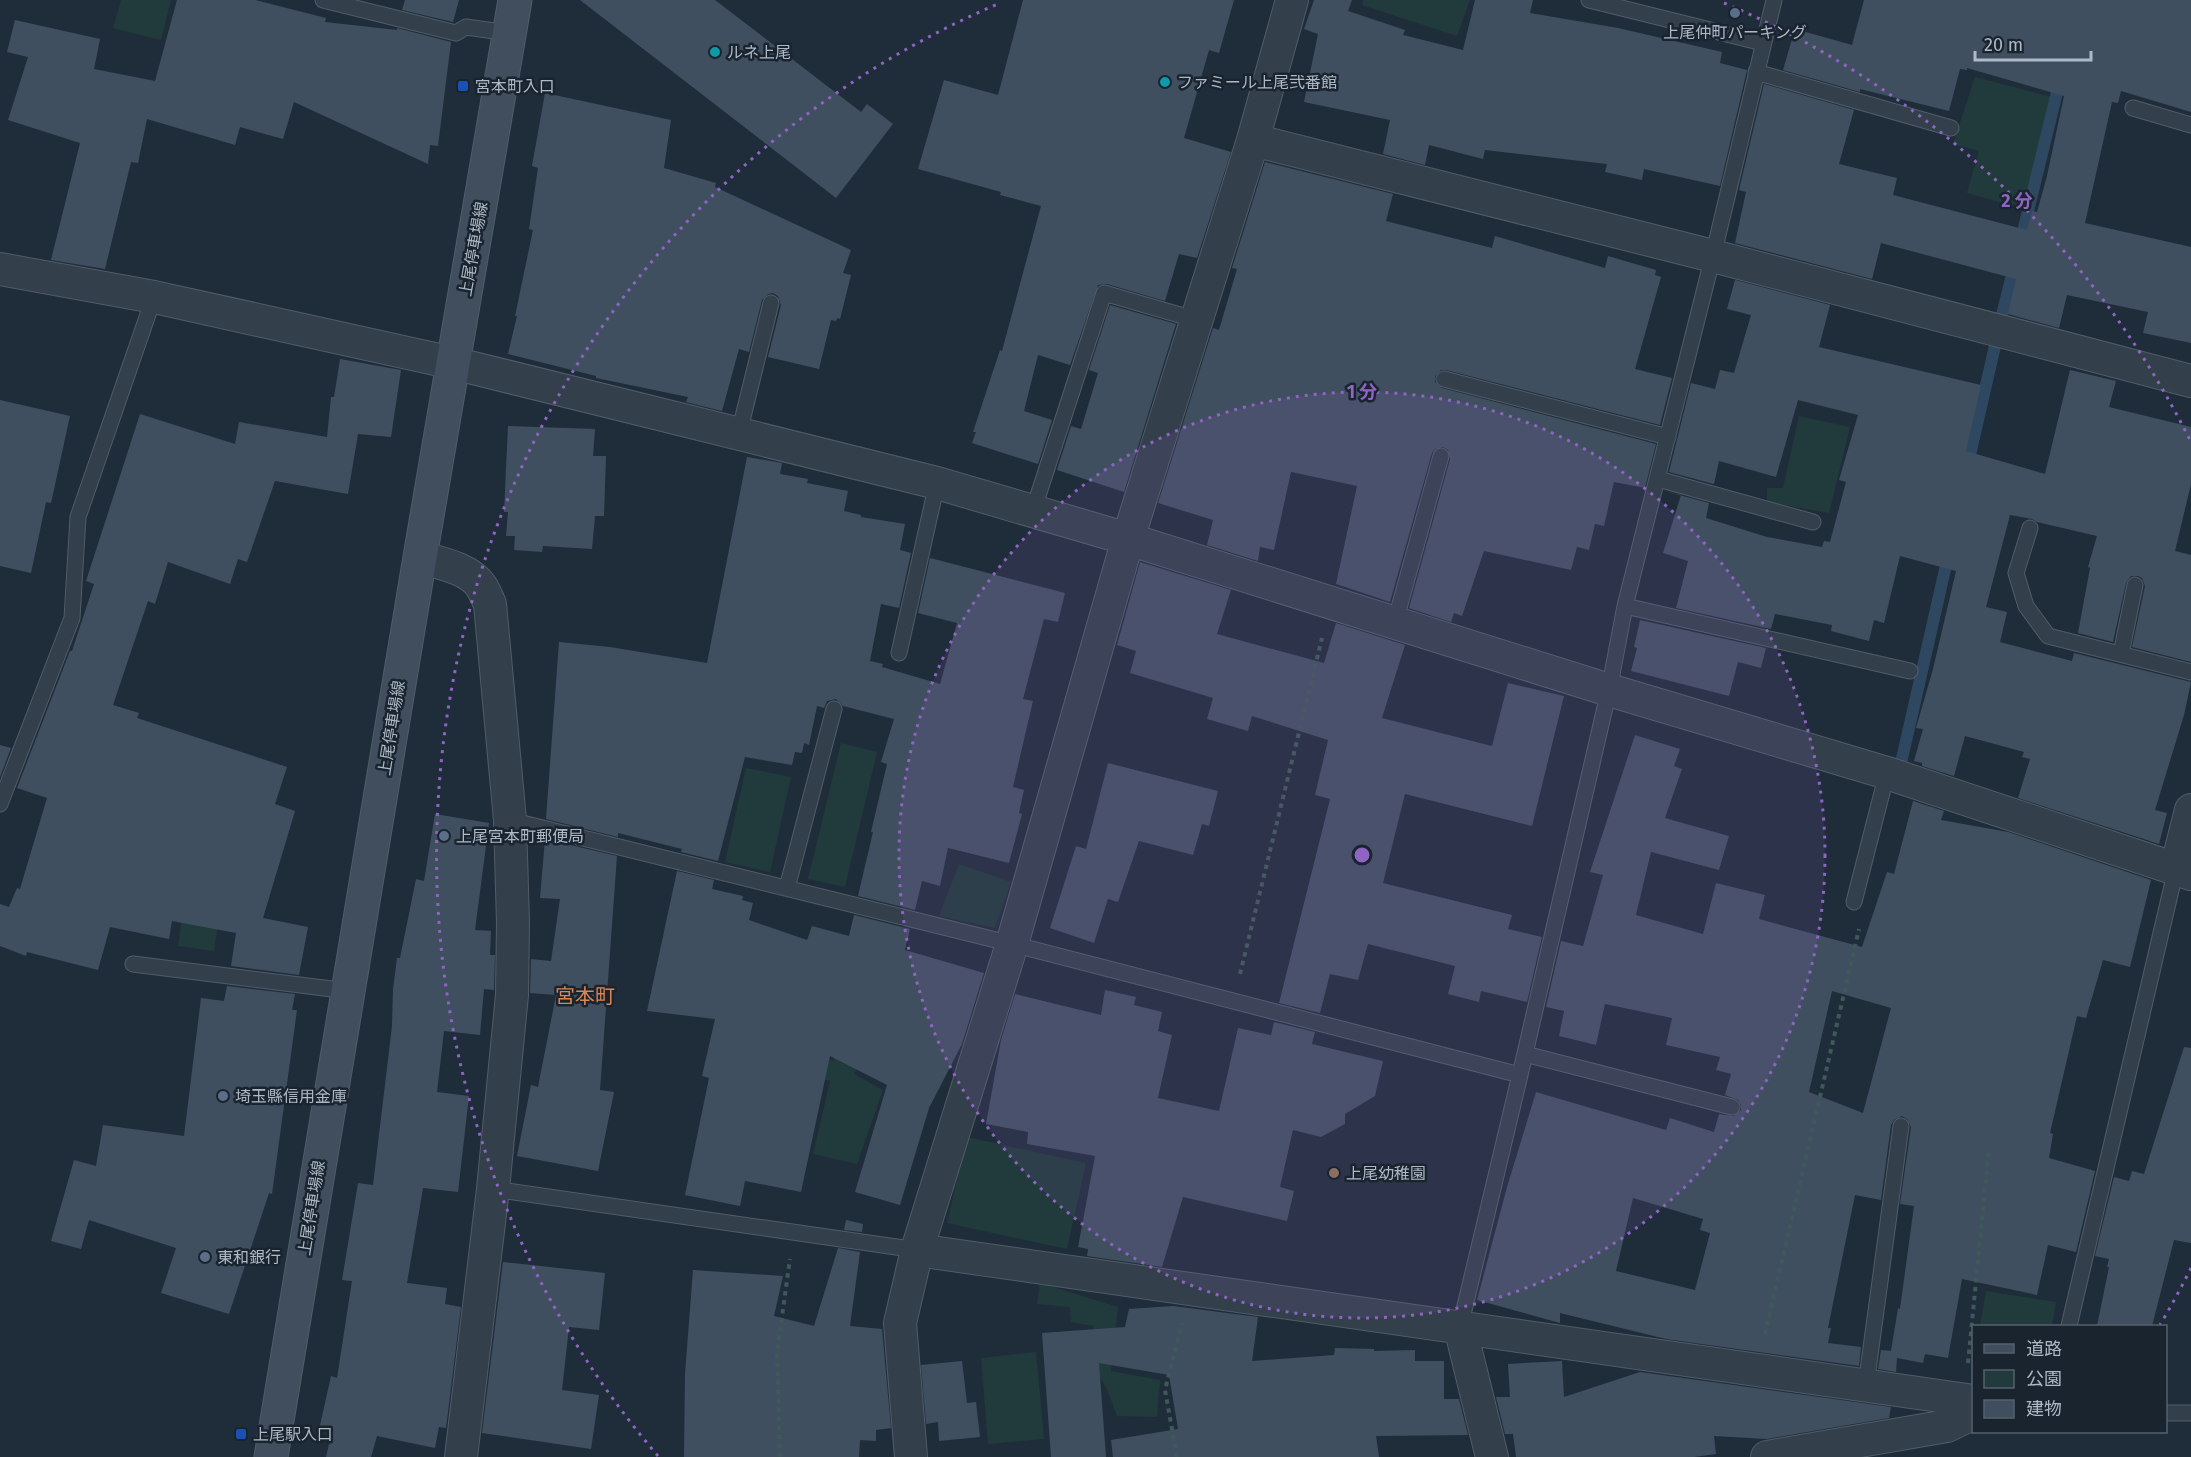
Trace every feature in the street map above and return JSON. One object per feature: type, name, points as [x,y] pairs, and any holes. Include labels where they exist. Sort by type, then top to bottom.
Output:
[{"type":"main road","name":"上尾停車場線","points":[[271,1457],[515,0]]},
{"type":"street","points":[[911,1457],[900,1323],[917,1250],[1012,944],[1128,539],[1253,140],[1292,0]]},
{"type":"street","points":[[1253,140],[1713,256],[2191,381]]},
{"type":"street","points":[[0,269],[154,297],[453,363],[937,483],[1128,539],[1609,690],[1887,772],[2184,872],[2191,810]]},
{"type":"street","points":[[420,557],[468,575],[480,585],[490,604],[510,820],[513,923],[512,995],[493,1189],[461,1457]]},
{"type":"street","points":[[917,1250],[1866,1385],[1971,1405]]},
{"type":"street","points":[[1460,1327],[1492,1457]]},
{"type":"street","points":[[1767,1457],[1947,1426],[1971,1405]]},
{"type":"lane","points":[[323,0],[456,33],[466,27],[509,33]]},
{"type":"lane","points":[[1589,0],[1763,43]]},
{"type":"lane","points":[[1460,1327],[1609,690],[1625,606],[1713,256],[1774,0]]},
{"type":"lane","points":[[1756,72],[1951,128]]},
{"type":"lane","points":[[2133,108],[2191,124]]},
{"type":"lane","points":[[1033,511],[1104,293],[1197,320]]},
{"type":"lane","points":[[0,804],[72,618],[78,517],[154,297]]},
{"type":"lane","points":[[739,433],[771,303]]},
{"type":"lane","points":[[1444,379],[1668,437]]},
{"type":"lane","points":[[1395,622],[1441,456]]},
{"type":"lane","points":[[1658,479],[1813,522]]},
{"type":"lane","points":[[899,653],[937,483]]},
{"type":"lane","points":[[2030,528],[2016,573],[2025,606],[2048,636],[2191,672]]},
{"type":"lane","points":[[2121,654],[2135,585]]},
{"type":"lane","points":[[1625,606],[1910,671]]},
{"type":"lane","points":[[787,888],[834,709]]},
{"type":"lane","points":[[1854,902],[1887,772]]},
{"type":"lane","points":[[510,820],[1012,944],[1520,1075]]},
{"type":"lane","points":[[2069,1325],[2184,872]]},
{"type":"lane","points":[[133,964],[348,991]]},
{"type":"lane","points":[[1525,1054],[1732,1107]]},
{"type":"lane","points":[[1866,1385],[1901,1126]]},
{"type":"lane","points":[[493,1189],[917,1250]]},
{"type":"lane","points":[[2167,1413],[2191,1413]]},
{"type":"path","points":[[1233,1001],[1331,602]]},
{"type":"path","points":[[1757,1370],[1865,905],[1854,902]]},
{"type":"path","points":[[1977,1325],[1989,1148]]},
{"type":"path","points":[[780,1457],[777,1352],[793,1232]]},
{"type":"path","points":[[1177,1457],[1165,1390],[1191,1289]]},
{"type":"green space","points":[[121,0],[171,0],[161,40],[113,28]]},
{"type":"green space","points":[[1363,0],[1470,0],[1457,36],[1362,5]]},
{"type":"green space","points":[[1975,77],[2051,97],[2024,209],[1967,193],[1979,151],[1953,144]]},
{"type":"green space","points":[[1799,416],[1850,427],[1829,513],[1767,502],[1767,488],[1783,488]]},
{"type":"green space","points":[[841,743],[877,752],[845,887],[808,879]]},
{"type":"green space","points":[[746,768],[791,777],[770,872],[725,862]]},
{"type":"green space","points":[[959,864],[1011,882],[995,928],[939,916]]},
{"type":"green space","points":[[189,870],[222,898],[214,951],[178,946]]},
{"type":"green space","points":[[849,1031],[871,1043],[854,1074],[883,1090],[857,1164],[813,1154],[830,1081],[806,1075],[811,1056],[833,1061]]},
{"type":"green space","points":[[967,1137],[1086,1163],[1067,1249],[947,1223]]},
{"type":"green space","points":[[1040,1283],[1118,1307],[1111,1371],[1160,1380],[1157,1417],[1117,1416],[1107,1389],[1094,1368],[1093,1326],[1071,1322],[1070,1307],[1037,1304]]},
{"type":"green space","points":[[1986,1291],[2056,1302],[2052,1325],[1980,1325]]},
{"type":"green space","points":[[1036,1352],[1044,1439],[988,1444],[981,1358]]},
{"type":"building","points":[[177,0],[255,0],[326,18],[325,22],[397,30],[397,28],[451,42],[438,146],[430,145],[428,164],[294,102],[283,139],[240,127],[235,145],[147,119],[138,163],[131,162],[105,269],[51,260],[80,143],[8,120],[28,57],[7,52],[15,20],[100,39],[94,69],[155,81]]},
{"type":"building","points":[[405,0],[459,0],[453,22],[402,10]]},
{"type":"building","name":"ルネ上尾","points":[[580,0],[715,0],[861,112],[867,104],[893,124],[836,198]]},
{"type":"building","points":[[1023,0],[1234,0],[1219,53],[1209,50],[1184,138],[1231,152],[1197,258],[1179,254],[1165,301],[1107,284],[1098,285],[1070,365],[1038,355],[1024,411],[1052,420],[1038,464],[972,443],[976,432],[973,432],[1000,350],[1002,351],[1041,206],[1000,195],[1001,192],[918,169],[944,80],[998,95]]},
{"type":"building","points":[[1314,0],[1352,0],[1348,11],[1405,30],[1403,35],[1463,50],[1475,0],[1533,0],[1530,13],[1618,28],[1722,52],[1720,63],[1747,70],[1720,186],[1644,169],[1642,180],[1605,172],[1607,164],[1485,150],[1483,159],[1429,145],[1425,165],[1383,154],[1390,120],[1304,102],[1318,34],[1304,29]]},
{"type":"building","points":[[1864,0],[2191,0],[2191,112],[2121,91],[2118,103],[2112,102],[2085,223],[2191,247],[2191,343],[2143,333],[2148,312],[2067,295],[2059,328],[2008,314],[2016,279],[1881,243],[1872,279],[1735,243],[1746,192],[1739,190],[1764,84],[1854,110],[1839,164],[1897,178],[1893,195],[2027,230],[2032,211],[2037,212],[2064,96],[1967,68],[1967,70],[1960,69],[1949,111],[1860,89],[1860,92],[1783,70],[1795,29],[1852,45]]},
{"type":"building","points":[[545,93],[671,120],[664,168],[716,183],[715,187],[851,250],[843,273],[851,275],[840,319],[831,320],[819,369],[768,357],[781,305],[778,296],[773,293],[768,294],[762,300],[749,352],[739,349],[722,411],[686,402],[688,397],[596,378],[596,376],[508,354],[533,230],[529,229],[538,168],[532,166]]},
{"type":"building","points":[[1265,162],[1393,194],[1386,221],[1492,248],[1495,236],[1605,268],[1608,256],[1656,270],[1655,275],[1661,277],[1635,369],[1672,378],[1660,425],[1446,370],[1441,370],[1435,376],[1435,382],[1442,388],[1656,444],[1645,488],[1614,482],[1604,526],[1595,524],[1589,550],[1577,547],[1571,570],[1484,551],[1462,616],[1454,613],[1451,622],[1409,608],[1450,459],[1448,450],[1443,447],[1435,449],[1432,453],[1390,602],[1336,584],[1357,486],[1291,472],[1274,550],[1260,547],[1258,561],[1207,545],[1213,520],[1158,503],[1213,328],[1219,330],[1237,269],[1232,268]]},
{"type":"building","points":[[1735,280],[1830,305],[1819,347],[1981,385],[1966,451],[2045,474],[2070,370],[2116,381],[2109,407],[2191,427],[2191,484],[2175,551],[2191,555],[2191,662],[2132,647],[2145,586],[2142,578],[2138,576],[2131,576],[2126,583],[2113,642],[2078,633],[2090,568],[2088,567],[2097,536],[2010,515],[1986,607],[2007,612],[2000,642],[2072,661],[2074,653],[2191,682],[2184,715],[2155,810],[2167,813],[2159,844],[2018,798],[2030,759],[2022,757],[2024,752],[1965,736],[1954,776],[1922,766],[1922,763],[1914,761],[1923,729],[1916,728],[1933,669],[1956,571],[1900,556],[1884,623],[1874,620],[1869,641],[1831,631],[1832,625],[1775,614],[1771,629],[1676,608],[1688,561],[1663,553],[1681,495],[1709,503],[1706,518],[1767,537],[1822,547],[1824,541],[1830,542],[1846,482],[1839,480],[1858,415],[1798,400],[1776,477],[1719,461],[1714,484],[1669,472],[1691,383],[1715,389],[1720,370],[1734,373],[1751,315],[1727,309]]},
{"type":"building","points":[[1110,305],[1176,324],[1124,492],[1057,470],[1071,426],[1081,429],[1098,373],[1089,370]]},
{"type":"building","points":[[340,359],[401,370],[391,437],[358,434],[348,494],[275,481],[247,562],[238,559],[230,584],[168,562],[155,604],[148,601],[113,705],[139,713],[137,718],[287,767],[275,804],[295,811],[263,918],[308,927],[299,975],[231,966],[236,933],[172,921],[169,939],[110,927],[98,970],[27,952],[26,956],[0,946],[0,904],[9,907],[17,888],[20,889],[47,798],[17,788],[70,651],[72,651],[94,584],[86,581],[140,414],[235,444],[239,422],[327,437],[331,397],[334,397]]},
{"type":"building","points":[[0,400],[70,416],[51,503],[46,502],[31,573],[0,566]]},
{"type":"building","points":[[508,426],[595,429],[593,456],[606,456],[604,516],[595,516],[592,549],[543,546],[542,552],[514,550],[515,536],[506,536],[508,512],[504,512]]},
{"type":"building","points":[[747,457],[782,463],[780,474],[808,479],[807,483],[848,491],[844,511],[861,515],[861,517],[905,524],[900,550],[911,553],[899,608],[881,604],[870,661],[883,664],[882,667],[940,684],[957,623],[918,613],[930,558],[1065,593],[1058,622],[1044,619],[1023,699],[1033,701],[1013,787],[1024,790],[1019,813],[1022,814],[1009,863],[948,848],[940,886],[922,881],[915,910],[858,896],[887,764],[881,762],[894,719],[843,706],[836,699],[827,701],[824,708],[817,706],[809,745],[804,743],[802,753],[795,752],[792,765],[745,757],[718,861],[681,852],[682,849],[618,833],[618,837],[546,819],[559,642],[610,647],[707,663]]},
{"type":"building","points":[[1140,562],[1231,590],[1217,634],[1324,663],[1336,623],[1405,645],[1382,718],[1492,746],[1508,683],[1564,696],[1532,826],[1405,794],[1383,883],[1512,915],[1508,929],[1542,937],[1527,1002],[1481,991],[1479,1002],[1448,994],[1455,966],[1368,944],[1358,980],[1330,974],[1320,1013],[1279,1003],[1330,799],[1315,795],[1328,740],[1252,716],[1248,731],[1207,719],[1213,698],[1130,673],[1136,651],[1117,645]]},
{"type":"building","points":[[1640,620],[1766,648],[1761,668],[1738,662],[1729,696],[1631,671],[1637,648],[1634,647]]},
{"type":"building","points":[[1635,735],[1680,749],[1674,766],[1682,769],[1665,818],[1729,836],[1719,870],[1651,852],[1636,915],[1703,934],[1716,883],[1765,895],[1759,919],[1862,947],[1887,872],[1894,874],[1913,801],[1944,811],[1941,820],[2008,832],[2151,880],[2130,967],[2103,960],[2086,1018],[2077,1016],[2050,1133],[2053,1134],[2049,1158],[2095,1171],[2076,1252],[2048,1245],[2037,1295],[1962,1279],[1948,1358],[1925,1354],[1923,1363],[1897,1358],[1896,1372],[1878,1369],[1881,1350],[1891,1351],[1898,1308],[1900,1309],[1914,1206],[1900,1204],[1911,1127],[1907,1119],[1902,1116],[1894,1120],[1891,1125],[1881,1200],[1855,1195],[1828,1328],[1831,1328],[1828,1343],[1861,1347],[1859,1366],[1666,1339],[1560,1313],[1560,1323],[1477,1300],[1507,1187],[1536,1092],[1666,1130],[1670,1118],[1714,1132],[1719,1114],[1734,1116],[1741,1110],[1738,1100],[1725,1095],[1731,1074],[1716,1070],[1720,1057],[1666,1045],[1672,1018],[1605,1004],[1596,1045],[1559,1036],[1564,1011],[1546,1007],[1561,941],[1583,946],[1603,875],[1590,872]],"holes":[[[1832,991],[1891,1008],[1863,1113],[1809,1092]],[[1633,1198],[1703,1219],[1700,1230],[1710,1233],[1695,1290],[1616,1271]]]},
{"type":"building","points":[[0,745],[11,748],[0,777]]},
{"type":"building","points":[[1108,763],[1218,791],[1209,826],[1202,824],[1193,855],[1139,841],[1118,902],[1108,899],[1094,943],[1050,928],[1076,846],[1086,849]]},
{"type":"building","points":[[435,814],[489,823],[475,930],[491,931],[490,955],[495,955],[494,990],[484,989],[480,1035],[444,1031],[437,1092],[469,1096],[458,1192],[423,1188],[407,1283],[447,1288],[445,1304],[461,1307],[446,1428],[439,1427],[435,1448],[377,1436],[371,1457],[326,1457],[332,1432],[319,1430],[331,1376],[337,1378],[352,1281],[342,1280],[358,1183],[373,1185],[392,1026],[397,958],[400,958],[416,879],[424,881]]},
{"type":"building","points":[[545,839],[617,856],[600,1090],[614,1092],[598,1171],[517,1156],[531,1085],[538,1087],[556,995],[530,993],[531,959],[551,961],[560,899],[540,898]]},
{"type":"building","points":[[677,871],[714,880],[712,889],[743,896],[742,900],[753,903],[749,920],[807,940],[812,926],[849,936],[854,915],[910,929],[905,950],[984,973],[962,1044],[929,1108],[900,1205],[855,1192],[887,1085],[830,1056],[801,1192],[745,1181],[740,1206],[685,1195],[709,1078],[702,1076],[715,1019],[647,1011]]},
{"type":"building","points":[[227,986],[295,994],[292,1010],[297,1010],[272,1194],[269,1193],[229,1314],[161,1293],[176,1248],[89,1220],[81,1249],[51,1241],[74,1160],[96,1166],[103,1125],[184,1136],[201,998],[224,1001]]},
{"type":"building","points":[[1105,990],[1136,997],[1134,1005],[1162,1012],[1158,1031],[1172,1035],[1158,1098],[1219,1111],[1238,1028],[1271,1035],[1274,1022],[1315,1032],[1312,1044],[1383,1061],[1375,1096],[1345,1114],[1345,1124],[1321,1137],[1293,1130],[1280,1187],[1294,1191],[1287,1221],[1183,1197],[1162,1267],[1087,1256],[1088,1249],[1078,1247],[1095,1156],[1027,1144],[1028,1132],[986,1124],[1001,1040],[1015,994],[1101,1015]]},
{"type":"building","points":[[2184,1047],[2191,1048],[2191,1243],[2174,1240],[2152,1325],[2097,1325],[2109,1259],[2095,1256],[2114,1177],[2129,1181],[2132,1171],[2144,1174]]},
{"type":"building","points":[[846,1220],[863,1224],[862,1232],[844,1230]]},
{"type":"building","points":[[838,1248],[860,1252],[850,1326],[882,1329],[891,1428],[876,1430],[876,1441],[860,1440],[859,1457],[684,1457],[685,1374],[693,1270],[783,1276],[774,1316],[814,1326]]},
{"type":"building","points":[[503,1262],[605,1273],[599,1330],[569,1327],[562,1390],[599,1395],[591,1449],[482,1433]]},
{"type":"building","points":[[1173,1306],[1258,1317],[1252,1361],[1334,1355],[1335,1348],[1374,1349],[1374,1351],[1415,1350],[1415,1361],[1444,1361],[1444,1399],[1459,1399],[1468,1435],[1376,1436],[1379,1457],[1113,1457],[1111,1440],[1178,1429],[1169,1375],[1099,1363],[1106,1457],[1051,1457],[1042,1333],[1125,1327],[1129,1309]]},
{"type":"building","points":[[962,1361],[967,1403],[976,1402],[980,1437],[939,1441],[938,1422],[926,1424],[921,1365]]},
{"type":"building","points":[[1562,1361],[1564,1397],[1640,1372],[1891,1407],[1889,1418],[1767,1439],[1714,1436],[1716,1454],[1694,1457],[1516,1457],[1513,1434],[1505,1434],[1496,1397],[1510,1397],[1508,1364]]},
{"type":"waterway","points":[[2020,244],[2060,80]]},
{"type":"waterway","points":[[2001,319],[2015,263]]},
{"type":"waterway","points":[[1967,468],[1995,346]]},
{"type":"waterway","points":[[1901,763],[1949,552]]},
{"type":"place","name":"上尾仲町パーキング","points":[[1735,13]]},
{"type":"place","name":"ルネ上尾","points":[[715,52]]},
{"type":"place","name":"ファミール上尾弐番館","points":[[1165,82]]},
{"type":"place","name":"宮本町入口","points":[[463,86]]},
{"type":"place","name":"上尾宮本町郵便局","points":[[444,836]]},
{"type":"place","name":"埼玉縣信用金庫","points":[[223,1096]]},
{"type":"place","name":"上尾幼稚園","points":[[1334,1173]]},
{"type":"place","name":"東和銀行","points":[[205,1257]]},
{"type":"place","name":"上尾駅入口","points":[[241,1434]]},
{"type":"district","name":"宮本町","points":[[585,996]]}]
